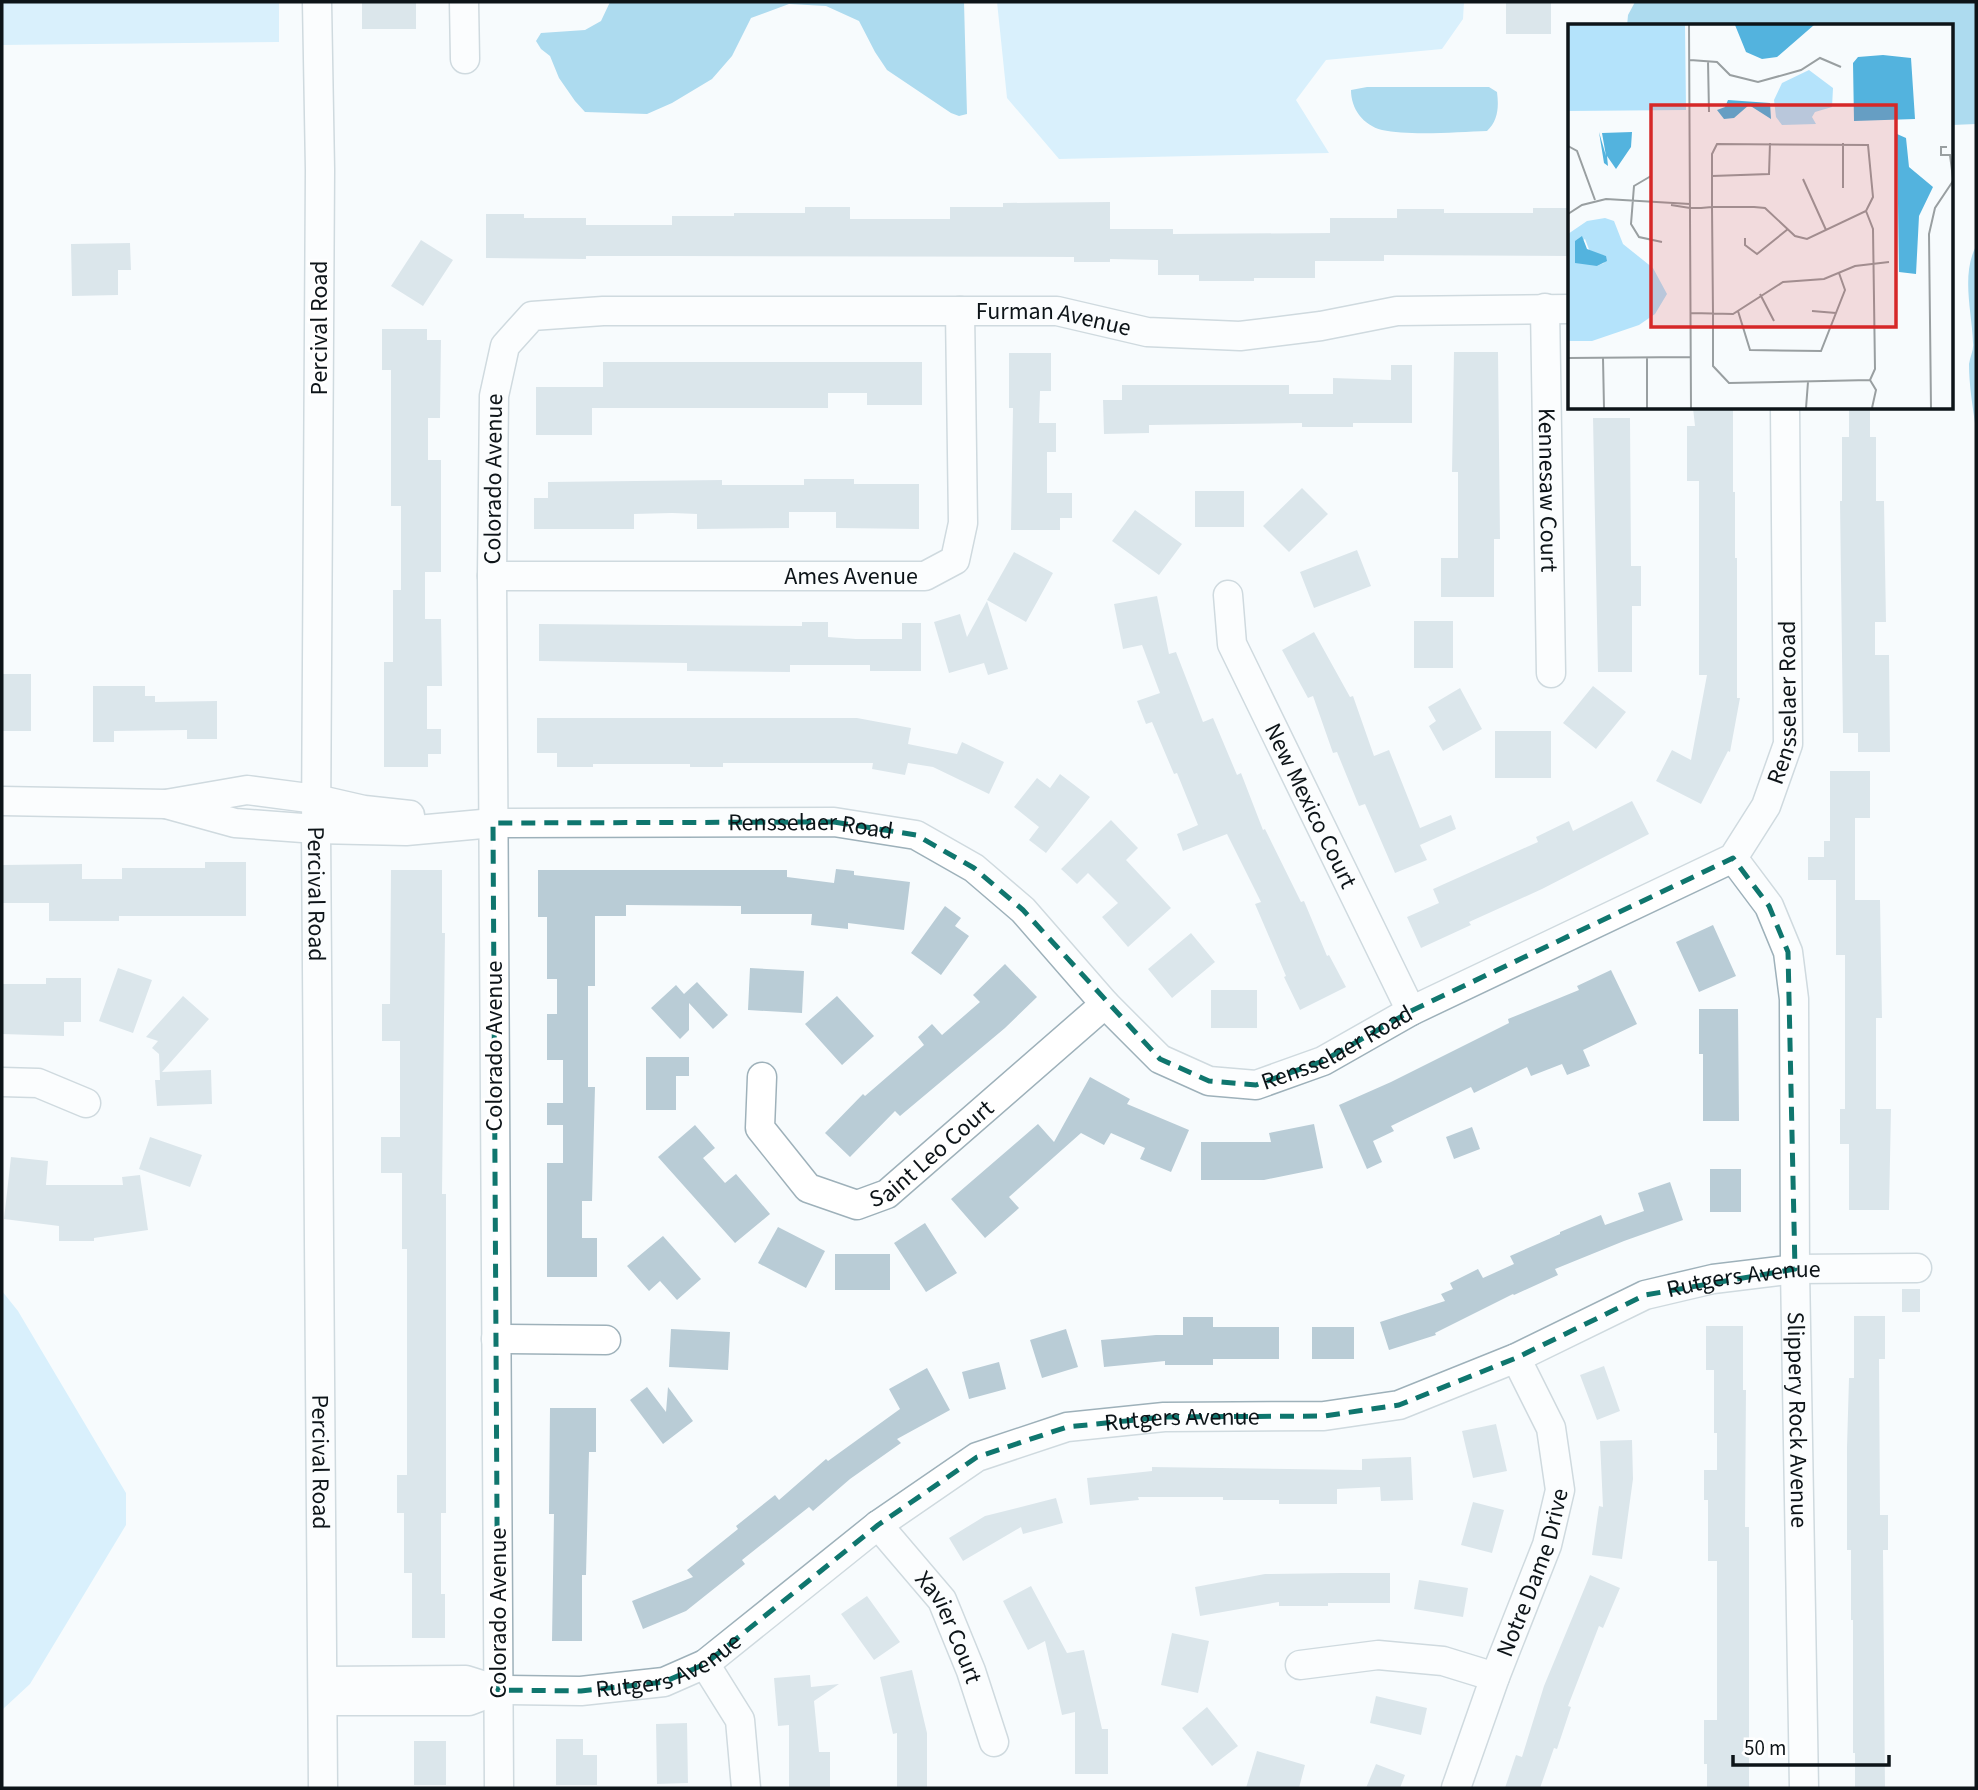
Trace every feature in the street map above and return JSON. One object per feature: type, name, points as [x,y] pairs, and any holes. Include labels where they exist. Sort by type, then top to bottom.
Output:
[{"type":"street","name":"Percival Road","points":[[317,2],[320,170],[316,829],[323,1788]]},
{"type":"street","points":[[464,2],[465,59]]},
{"type":"street","name":"Furman Avenue","points":[[532,316],[603,311],[1057,311],[1147,332],[1240,336],[1321,326],[1397,311],[1558,309]]},
{"type":"street","name":"Kennesaw Court","points":[[1551,673],[1558,309]]},
{"type":"street","name":"Ames Avenue","points":[[492,576],[925,576],[955,560],[963,523],[960,311]]},
{"type":"street","name":"Colorado Avenue","points":[[499,1788],[492,576],[494,396],[505,346],[532,316]]},
{"type":"street","name":"Rensselaer Road","points":[[166,804],[235,822],[316,829],[406,831],[493,823],[834,822],[916,835],[974,868],[1023,910],[1105,1004],[1160,1059],[1209,1081],[1256,1085],[1323,1060],[1411,1011],[1733,858],[1766,806],[1788,744],[1785,410]]},
{"type":"street","name":"New Mexico Court","points":[[1228,595],[1232,644],[1411,1011]]},
{"type":"street","name":"Rensselaer Road","points":[[166,804],[247,790],[316,799],[363,810],[493,823]]},
{"type":"street","points":[[2,801],[166,804]]},
{"type":"street","name":"Slippery Rock Avenue","points":[[1733,858],[1769,906],[1788,952],[1794,999],[1795,1269],[1804,1788]]},
{"type":"street","name":"Saint Leo Court","points":[[762,1077],[760,1128],[808,1188],[857,1205],[887,1194],[1105,1004]]},
{"type":"street","points":[[2,1082],[38,1083],[86,1104]]},
{"type":"street","name":"Rutgers Avenue","points":[[323,1691],[469,1700],[498,1689],[581,1691],[664,1682],[705,1664],[878,1525],[977,1457],[1067,1427],[1164,1418],[1324,1416],[1399,1405],[1516,1358],[1645,1295],[1713,1279],[1795,1269],[1917,1268]]},
{"type":"street","points":[[496,1339],[606,1340]]},
{"type":"street","name":"Notre Dame Drive","points":[[1456,1788],[1547,1545],[1560,1490],[1551,1428],[1516,1358]]},
{"type":"street","name":"Xavier Court","points":[[878,1525],[942,1600],[971,1671],[994,1742]]},
{"type":"street","points":[[1300,1665],[1378,1655],[1443,1661],[1495,1678]]},
{"type":"street","points":[[705,1664],[740,1720],[746,1788]]},
{"type":"highlighted area","points":[[834,822],[916,835],[974,868],[1023,910],[1160,1059],[1209,1081],[1256,1085],[1323,1061],[1411,1011],[1733,858],[1769,906],[1788,952],[1795,1269],[1645,1295],[1516,1358],[1399,1405],[1324,1416],[1164,1417],[1067,1427],[977,1457],[878,1525],[705,1664],[664,1682],[581,1691],[498,1690],[493,823]]},
{"type":"shaded area","points":[[2,2],[279,2],[279,42],[2,45]]},
{"type":"shaded area","points":[[997,2],[1464,2],[1463,19],[1442,49],[1326,60],[1296,100],[1329,153],[1059,159],[1007,98]]},
{"type":"shaded area","points":[[2,1291],[18,1311],[126,1493],[126,1525],[30,1684],[2,1710]]},
{"type":"water","points":[[610,2],[964,2],[967,114],[959,116],[951,113],[887,70],[859,21],[826,6],[789,4],[751,18],[732,56],[712,79],[672,103],[647,114],[585,112],[559,78],[550,56],[536,41],[541,33],[585,30],[601,21]]},
{"type":"water","points":[[1635,2],[1976,2],[1976,124],[1954,125],[1954,24],[1627,24],[1628,15]]},
{"type":"water","points":[[1367,87],[1489,87],[1497,92],[1497,113],[1487,131],[1420,133],[1382,130],[1364,120],[1353,104],[1351,90]]},
{"type":"water","points":[[1976,246],[1976,430],[1969,372],[1973,346],[1968,281]]},
{"type":"building","points":[[362,2],[416,2],[416,29],[362,29]]},
{"type":"building","points":[[1506,2],[1551,2],[1551,34],[1506,34]]},
{"type":"building","points":[[1110,202],[1110,229],[1173,229],[1173,234],[1330,233],[1330,218],[1397,218],[1397,209],[1444,209],[1444,213],[1533,213],[1533,208],[1568,208],[1568,256],[1384,255],[1384,261],[1315,261],[1315,278],[1254,278],[1254,281],[1199,281],[1199,275],[1158,275],[1158,260],[1110,259],[1110,262],[1074,262],[1074,257],[486,258],[486,214],[524,214],[524,218],[586,218],[586,225],[672,225],[672,216],[805,213],[805,207],[850,207],[850,219],[950,219],[950,207],[1003,207],[1003,203]]},
{"type":"building","points":[[421,240],[453,260],[423,306],[391,286]]},
{"type":"building","points":[[130,243],[131,270],[118,270],[118,295],[72,296],[71,244]]},
{"type":"building","points":[[382,329],[427,329],[427,340],[441,340],[440,418],[428,418],[428,460],[441,460],[441,572],[425,572],[425,619],[441,619],[442,686],[427,686],[427,729],[441,729],[441,754],[428,754],[428,767],[384,767],[384,662],[393,662],[393,590],[401,590],[401,506],[391,506],[391,370],[382,370]]},
{"type":"building","points":[[1454,352],[1498,352],[1500,539],[1494,539],[1494,597],[1441,597],[1441,558],[1458,558],[1458,472],[1452,472]]},
{"type":"building","points":[[1009,353],[1051,353],[1051,391],[1040,391],[1039,423],[1056,423],[1056,452],[1047,452],[1047,493],[1072,493],[1072,518],[1060,518],[1060,530],[1011,530],[1013,408],[1009,408]]},
{"type":"building","points":[[603,362],[922,362],[922,405],[867,405],[867,393],[828,393],[828,408],[592,408],[592,435],[536,435],[536,387],[603,387]]},
{"type":"building","points":[[1391,365],[1412,365],[1412,423],[1353,423],[1353,427],[1302,427],[1302,423],[1149,425],[1149,433],[1104,434],[1103,400],[1122,400],[1122,385],[1289,385],[1289,394],[1333,394],[1333,378],[1391,380]]},
{"type":"building","points":[[1693,410],[1733,410],[1737,698],[1740,698],[1730,752],[1728,751],[1701,804],[1656,781],[1672,750],[1691,760],[1707,675],[1699,675],[1699,481],[1687,481],[1687,426],[1695,426]]},
{"type":"building","points":[[1849,410],[1870,410],[1870,437],[1876,437],[1876,501],[1884,501],[1886,622],[1875,622],[1875,655],[1889,655],[1890,752],[1858,752],[1858,733],[1843,733],[1840,501],[1842,437],[1849,437]]},
{"type":"building","points":[[1593,418],[1630,418],[1631,566],[1641,566],[1641,606],[1632,606],[1632,672],[1598,672]]},
{"type":"building","points":[[804,479],[854,479],[854,484],[919,484],[919,529],[836,528],[836,512],[789,512],[789,528],[697,529],[697,514],[672,513],[634,514],[634,529],[534,529],[534,498],[548,498],[548,482],[722,480],[722,485],[804,485]]},
{"type":"building","points":[[1302,488],[1328,514],[1289,552],[1263,526]]},
{"type":"building","points":[[1195,491],[1244,491],[1244,527],[1195,527]]},
{"type":"building","points":[[1135,510],[1182,544],[1159,575],[1112,541]]},
{"type":"building","points":[[1357,550],[1371,586],[1314,608],[1300,572]]},
{"type":"building","points":[[1014,552],[1053,573],[1026,622],[987,600]]},
{"type":"building","points":[[1157,596],[1169,654],[1176,652],[1203,722],[1213,718],[1237,775],[1241,773],[1263,830],[1265,829],[1301,902],[1304,901],[1327,956],[1329,955],[1346,987],[1300,1010],[1255,904],[1261,902],[1227,834],[1183,851],[1177,834],[1198,825],[1152,722],[1146,724],[1137,701],[1160,693],[1142,645],[1123,649],[1114,604]]},
{"type":"building","points":[[987,601],[1008,669],[988,675],[984,663],[949,673],[934,622],[960,614],[967,637]]},
{"type":"building","points":[[1414,621],[1453,621],[1453,668],[1414,668]]},
{"type":"building","points":[[802,622],[828,622],[828,637],[856,639],[902,639],[902,623],[921,623],[921,671],[870,671],[870,665],[790,665],[790,672],[687,671],[687,663],[539,661],[539,624],[802,626]]},
{"type":"building","points":[[1314,632],[1350,697],[1353,696],[1374,756],[1389,750],[1420,828],[1451,815],[1456,829],[1420,845],[1427,860],[1395,873],[1365,804],[1359,806],[1337,752],[1333,753],[1313,696],[1308,698],[1282,650]]},
{"type":"building","points":[[2,674],[31,674],[31,731],[2,731]]},
{"type":"building","points":[[93,686],[145,686],[145,696],[155,696],[155,702],[217,701],[217,739],[187,739],[187,730],[114,731],[114,742],[93,742]]},
{"type":"building","points":[[1593,686],[1626,712],[1596,749],[1563,723]]},
{"type":"building","points":[[1460,688],[1482,729],[1443,751],[1429,726],[1436,721],[1428,707]]},
{"type":"building","points":[[537,718],[857,718],[911,728],[908,744],[957,754],[962,742],[1004,762],[989,794],[933,767],[908,763],[905,775],[872,769],[873,763],[723,763],[723,767],[690,767],[690,764],[593,764],[593,767],[557,767],[557,753],[537,753]]},
{"type":"building","points":[[1495,731],[1551,731],[1551,778],[1495,778]]},
{"type":"building","points":[[1830,771],[1870,771],[1870,818],[1855,818],[1855,900],[1880,900],[1882,1018],[1876,1018],[1876,1109],[1891,1109],[1889,1210],[1849,1210],[1849,1144],[1840,1144],[1840,1109],[1845,1109],[1845,955],[1836,955],[1836,880],[1808,880],[1808,857],[1824,857],[1824,841],[1830,841]]},
{"type":"building","points":[[1060,774],[1090,797],[1046,853],[1029,840],[1039,827],[1014,807],[1037,778],[1050,788]]},
{"type":"building","points":[[1632,801],[1649,834],[1421,948],[1407,917],[1439,903],[1433,889],[1538,842],[1536,837],[1569,821],[1573,831]]},
{"type":"building","points":[[1111,820],[1138,848],[1126,860],[1171,908],[1128,947],[1102,917],[1118,903],[1088,873],[1077,884],[1061,869]]},
{"type":"building","points":[[205,862],[246,862],[246,916],[119,916],[119,921],[49,921],[49,903],[2,903],[2,865],[82,864],[82,879],[122,879],[122,868],[205,868]]},
{"type":"building","points":[[836,869],[854,871],[854,875],[910,882],[904,930],[848,923],[848,929],[811,925],[812,914],[741,914],[741,906],[626,905],[626,916],[595,916],[595,986],[588,986],[588,1087],[595,1087],[592,1201],[582,1201],[582,1238],[597,1238],[597,1277],[547,1277],[547,1163],[563,1163],[563,1125],[547,1125],[547,1103],[563,1103],[563,1060],[547,1060],[547,1014],[557,1014],[557,979],[547,979],[547,917],[538,917],[538,870],[787,870],[787,877],[834,883]]},
{"type":"building","points":[[391,870],[442,870],[442,933],[445,933],[442,1194],[446,1194],[446,1513],[441,1513],[441,1594],[445,1594],[445,1638],[412,1638],[412,1573],[404,1573],[404,1513],[397,1513],[397,1475],[407,1475],[407,1249],[402,1249],[402,1173],[381,1173],[381,1137],[400,1137],[400,1041],[382,1041],[382,1004],[390,1004]]},
{"type":"building","points":[[945,906],[961,918],[955,926],[969,936],[941,975],[911,953]]},
{"type":"building","points":[[1713,925],[1736,976],[1699,992],[1676,942]]},
{"type":"building","points":[[1191,933],[1215,962],[1172,998],[1148,969]]},
{"type":"building","points":[[1005,964],[1037,997],[1005,1028],[900,1116],[895,1111],[850,1157],[825,1133],[863,1094],[865,1096],[924,1045],[918,1037],[932,1024],[942,1035],[980,1002],[973,995]]},
{"type":"building","points":[[118,968],[152,980],[133,1033],[99,1021]]},
{"type":"building","points":[[750,968],[804,971],[802,1013],[748,1010]]},
{"type":"building","points":[[1611,970],[1637,1024],[1583,1050],[1590,1066],[1567,1075],[1562,1064],[1531,1076],[1527,1067],[1474,1093],[1471,1087],[1391,1126],[1394,1131],[1373,1141],[1382,1162],[1367,1169],[1339,1105],[1509,1023],[1508,1019],[1579,990],[1577,986]]},
{"type":"building","points":[[46,978],[81,978],[81,1022],[64,1022],[64,1036],[2,1034],[2,984],[46,984]]},
{"type":"building","points":[[697,982],[728,1015],[713,1029],[689,1003],[689,1030],[680,1039],[651,1008],[676,985],[684,994]]},
{"type":"building","points":[[1211,990],[1257,990],[1257,1028],[1211,1028]]},
{"type":"building","points":[[183,996],[209,1019],[162,1072],[211,1070],[212,1104],[157,1106],[155,1080],[160,1080],[159,1054],[152,1048],[158,1041],[146,1037]]},
{"type":"building","points":[[837,996],[874,1036],[842,1065],[805,1024]]},
{"type":"building","points":[[1699,1009],[1738,1009],[1739,1121],[1703,1121],[1703,1054],[1699,1054]]},
{"type":"building","points":[[646,1057],[689,1057],[689,1076],[676,1076],[676,1110],[646,1110]]},
{"type":"building","points":[[1090,1077],[1130,1099],[1127,1104],[1189,1130],[1171,1172],[1140,1159],[1145,1148],[1111,1133],[1104,1145],[1081,1133],[1009,1197],[1019,1208],[985,1238],[951,1199],[1038,1124],[1054,1142]]},
{"type":"building","points":[[1314,1124],[1323,1168],[1264,1180],[1201,1180],[1201,1142],[1271,1142],[1269,1133]]},
{"type":"building","points":[[695,1125],[715,1148],[703,1158],[725,1183],[736,1174],[770,1214],[735,1243],[658,1157]]},
{"type":"building","points":[[1472,1127],[1480,1149],[1454,1159],[1446,1137]]},
{"type":"building","points":[[150,1137],[202,1155],[190,1187],[139,1169]]},
{"type":"building","points":[[11,1157],[48,1161],[46,1185],[123,1185],[122,1177],[140,1175],[148,1230],[94,1238],[94,1241],[59,1241],[59,1226],[4,1219]]},
{"type":"building","points":[[1710,1169],[1741,1169],[1741,1212],[1710,1212]]},
{"type":"building","points":[[1670,1182],[1683,1220],[1555,1269],[1558,1275],[1513,1294],[1435,1333],[1436,1335],[1389,1350],[1380,1322],[1445,1301],[1441,1294],[1453,1289],[1450,1283],[1478,1269],[1483,1278],[1514,1264],[1510,1256],[1560,1232],[1601,1215],[1605,1225],[1644,1211],[1638,1193]]},
{"type":"building","points":[[925,1223],[957,1273],[926,1292],[894,1243]]},
{"type":"building","points":[[778,1227],[825,1251],[806,1288],[758,1263]]},
{"type":"building","points":[[663,1236],[701,1279],[677,1300],[660,1281],[649,1291],[627,1266]]},
{"type":"building","points":[[835,1254],[890,1254],[890,1290],[835,1290]]},
{"type":"building","points":[[1902,1289],[1920,1289],[1920,1312],[1902,1312]]},
{"type":"building","points":[[1854,1316],[1885,1316],[1885,1359],[1879,1359],[1880,1515],[1888,1515],[1888,1550],[1883,1550],[1885,1788],[1855,1788],[1851,1550],[1847,1550],[1849,1378],[1854,1378]]},
{"type":"building","points":[[1183,1317],[1213,1317],[1213,1327],[1279,1327],[1279,1359],[1213,1359],[1213,1365],[1165,1365],[1165,1361],[1104,1367],[1101,1340],[1183,1335]]},
{"type":"building","points":[[1706,1326],[1743,1326],[1743,1390],[1746,1390],[1745,1527],[1749,1527],[1749,1788],[1707,1788],[1707,1764],[1704,1764],[1704,1720],[1717,1720],[1717,1561],[1708,1561],[1708,1500],[1704,1500],[1704,1470],[1717,1470],[1717,1433],[1714,1433],[1714,1370],[1706,1370]]},
{"type":"building","points":[[1312,1327],[1354,1327],[1354,1359],[1312,1359]]},
{"type":"building","points":[[671,1329],[730,1332],[728,1370],[669,1367]]},
{"type":"building","points":[[1066,1329],[1078,1367],[1042,1378],[1030,1340]]},
{"type":"building","points":[[999,1362],[1006,1389],[969,1399],[962,1372]]},
{"type":"building","points":[[1604,1366],[1620,1411],[1597,1420],[1580,1375]]},
{"type":"building","points":[[927,1368],[950,1410],[897,1439],[901,1443],[850,1479],[813,1511],[809,1507],[742,1560],[745,1564],[686,1611],[643,1629],[632,1601],[693,1577],[687,1570],[738,1529],[736,1526],[775,1495],[779,1500],[826,1459],[828,1461],[900,1409],[889,1389]]},
{"type":"building","points":[[647,1387],[666,1412],[668,1387],[693,1421],[663,1444],[630,1400]]},
{"type":"building","points":[[550,1408],[596,1408],[596,1452],[589,1452],[586,1575],[582,1575],[582,1641],[552,1641],[554,1514],[549,1514]]},
{"type":"building","points":[[1496,1424],[1507,1471],[1473,1478],[1462,1431]]},
{"type":"building","points":[[1632,1440],[1633,1479],[1622,1559],[1592,1555],[1599,1506],[1603,1507],[1600,1441]]},
{"type":"building","points":[[1411,1457],[1413,1500],[1381,1501],[1380,1487],[1337,1489],[1337,1504],[1279,1504],[1279,1500],[1223,1500],[1223,1497],[1138,1497],[1139,1500],[1090,1505],[1087,1478],[1152,1471],[1152,1467],[1362,1470],[1362,1459]]},
{"type":"building","points":[[1056,1498],[1063,1523],[1023,1534],[1021,1527],[963,1561],[949,1538],[985,1516]]},
{"type":"building","points":[[1473,1502],[1504,1510],[1492,1553],[1461,1545]]},
{"type":"building","points":[[1390,1573],[1390,1603],[1279,1606],[1279,1602],[1200,1616],[1195,1587],[1265,1574]]},
{"type":"building","points":[[1590,1575],[1620,1588],[1603,1628],[1599,1626],[1568,1706],[1571,1707],[1557,1749],[1554,1748],[1540,1788],[1505,1788],[1516,1755],[1522,1757],[1544,1686]]},
{"type":"building","points":[[1419,1580],[1468,1588],[1463,1617],[1414,1609]]},
{"type":"building","points":[[1031,1586],[1067,1653],[1084,1650],[1102,1729],[1108,1729],[1108,1774],[1075,1774],[1075,1712],[1062,1715],[1045,1641],[1028,1650],[1003,1601]]},
{"type":"building","points":[[867,1596],[900,1642],[874,1660],[841,1614]]},
{"type":"building","points":[[1172,1633],[1209,1641],[1198,1693],[1161,1685]]},
{"type":"building","points":[[912,1670],[927,1733],[927,1788],[897,1788],[897,1733],[893,1734],[880,1677]]},
{"type":"building","points":[[810,1675],[811,1687],[839,1684],[814,1701],[819,1752],[830,1752],[830,1788],[789,1788],[789,1725],[778,1726],[774,1678]]},
{"type":"building","points":[[1376,1696],[1427,1708],[1421,1735],[1370,1723]]},
{"type":"building","points":[[1207,1707],[1238,1746],[1212,1766],[1182,1728]]},
{"type":"building","points":[[687,1723],[688,1783],[657,1784],[656,1724]]},
{"type":"building","points":[[556,1739],[583,1739],[583,1755],[597,1755],[597,1785],[556,1785]]},
{"type":"building","points":[[414,1741],[446,1741],[446,1785],[414,1785]]},
{"type":"building","points":[[1257,1751],[1305,1765],[1299,1788],[1246,1788]]},
{"type":"building","points":[[1376,1764],[1405,1775],[1400,1788],[1366,1788]]}]
